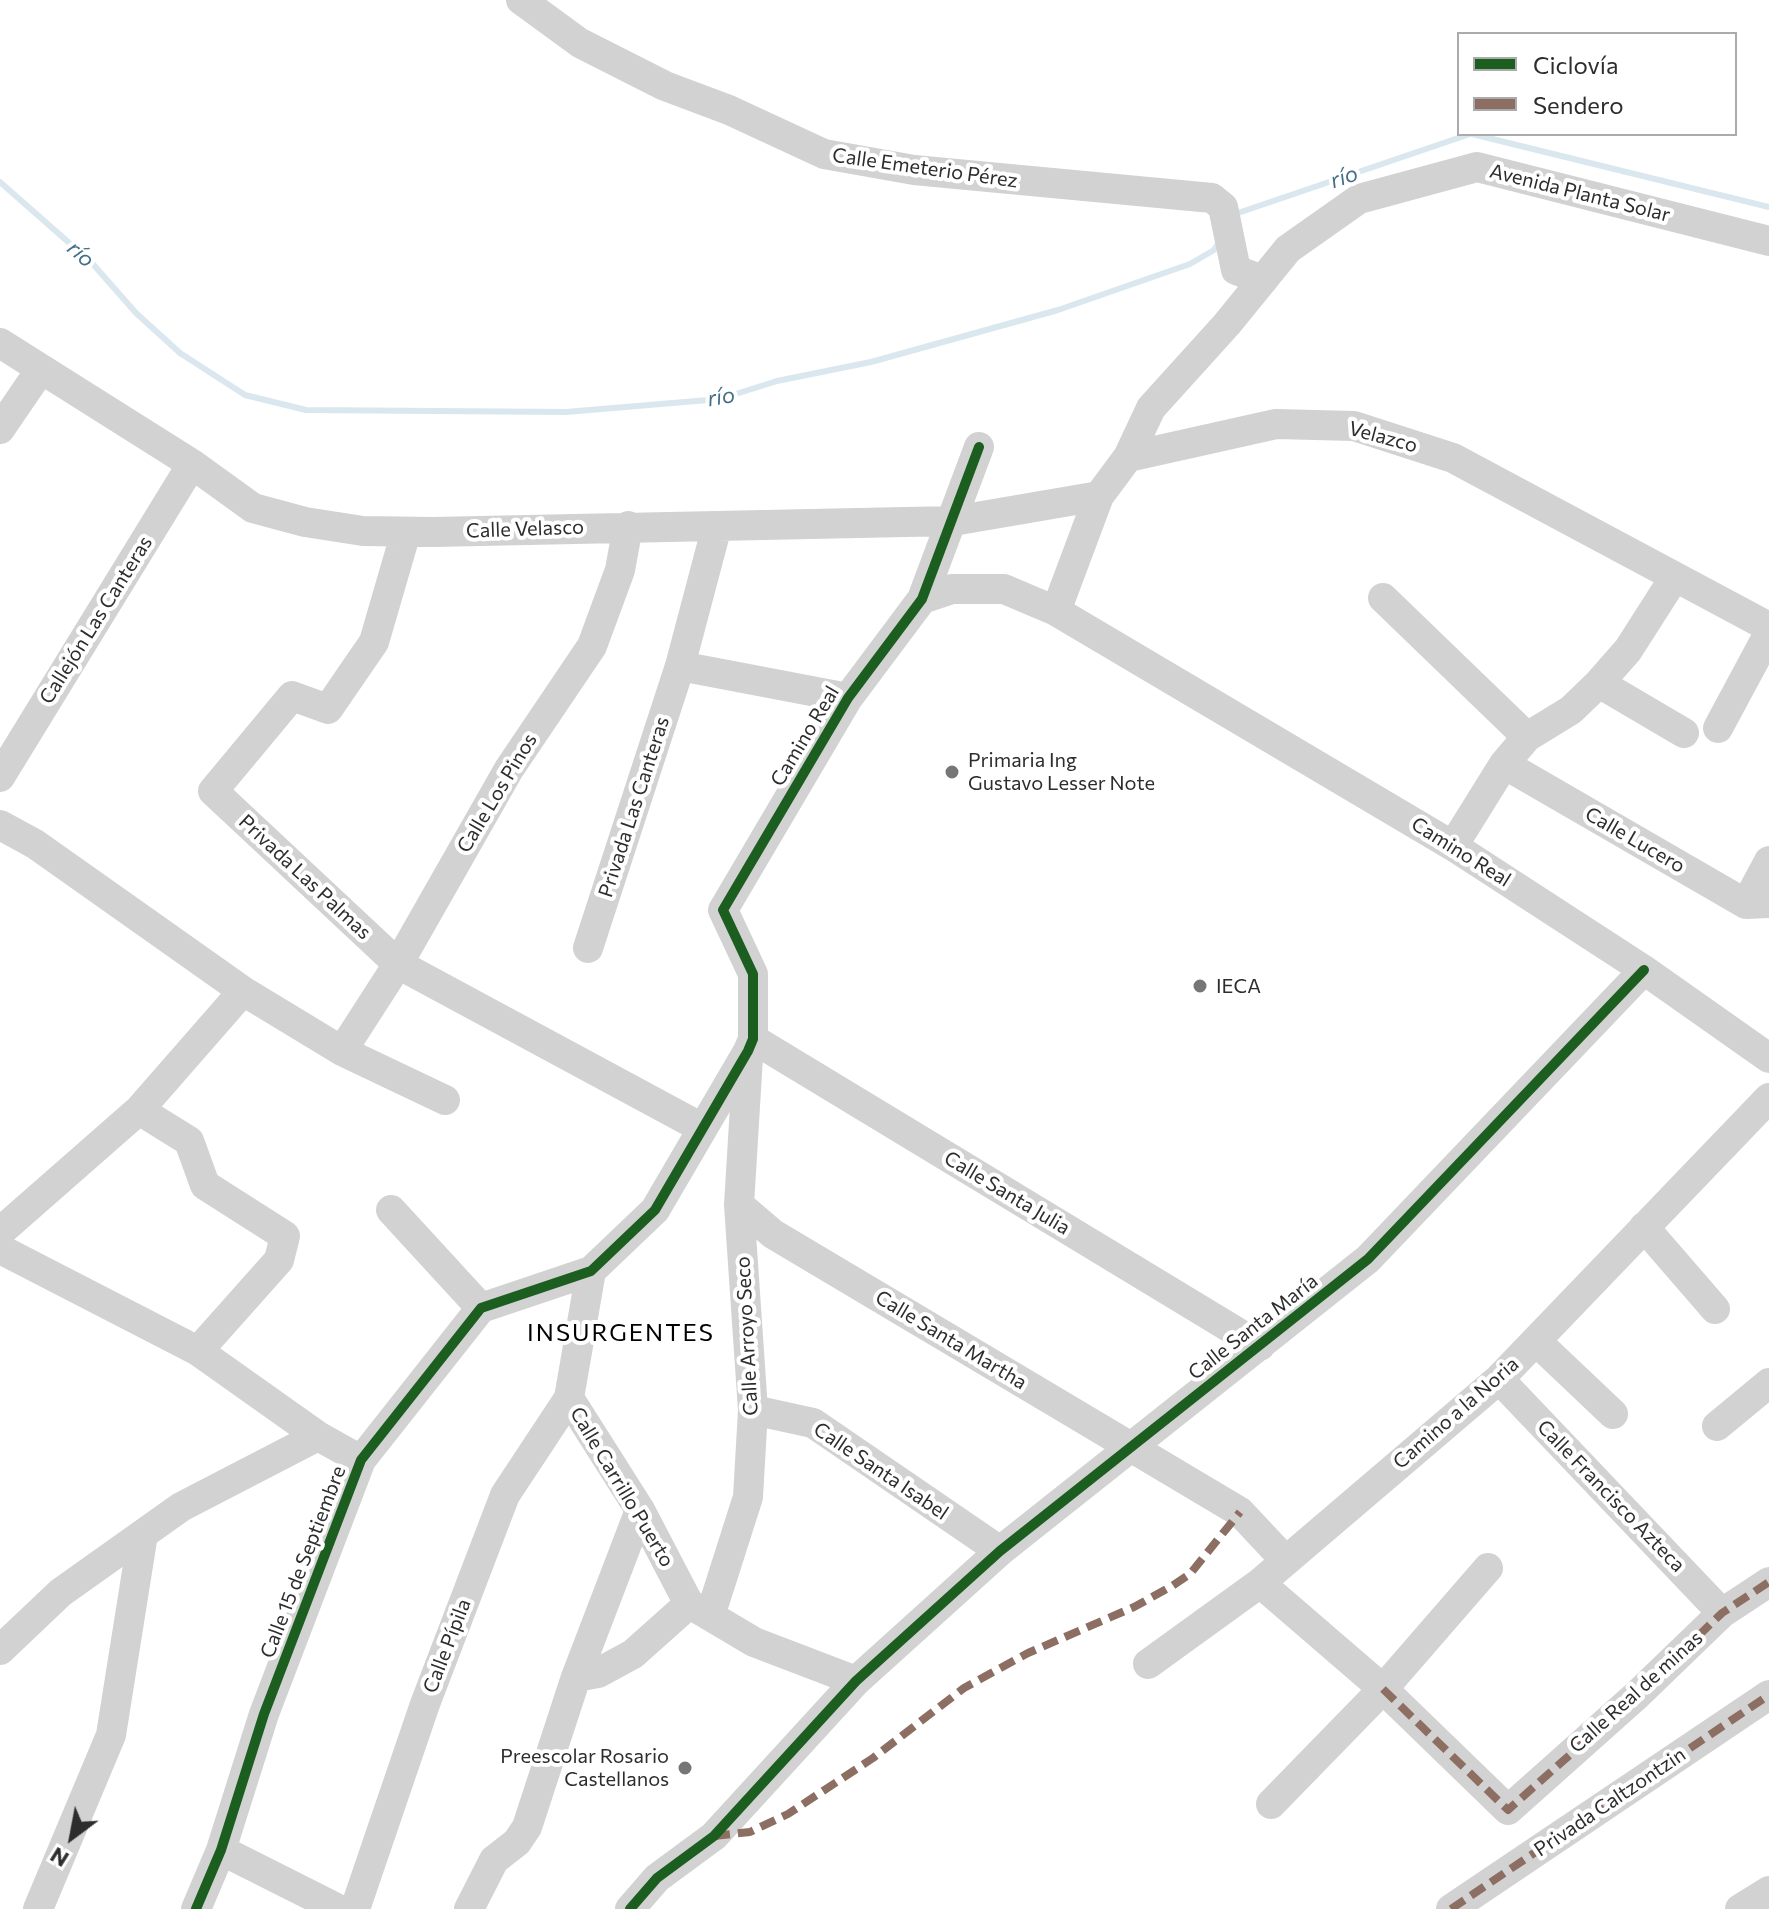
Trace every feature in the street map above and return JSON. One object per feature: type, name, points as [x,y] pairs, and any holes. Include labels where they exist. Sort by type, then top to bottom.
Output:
[{"type":"street","name":"Calle Emeterio Pérez","points":[[521,0],[580,43],[824,154],[928,171],[1212,198],[1223,207],[1236,270],[1263,280]]},
{"type":"street","name":"Avenida Planta Solar","points":[[1128,457],[1151,408],[1288,249],[1359,199],[1477,167],[1769,241]]},
{"type":"street","name":"Calle Velasco","points":[[0,343],[192,464],[253,508],[305,522],[363,531],[953,521],[1099,496]]},
{"type":"street","points":[[0,429],[41,369]]},
{"type":"street","name":"Velazco","points":[[1128,457],[1276,424],[1354,426],[1453,458],[1769,627]]},
{"type":"street","name":"Camino Real","points":[[751,1045],[753,974],[723,910],[848,698],[922,599],[979,447]]},
{"type":"street","points":[[1056,611],[1099,496],[1128,457]]},
{"type":"street","name":"Callejón Las Canteras","points":[[0,777],[192,464]]},
{"type":"street","name":"Calle Los Pinos","points":[[342,1051],[398,964],[509,769],[592,646],[620,570],[628,526]]},
{"type":"street","name":"Privada Las Canteras","points":[[588,948],[680,666],[717,526]]},
{"type":"street","name":"Privada Las Palmas","points":[[398,964],[213,791],[292,696],[328,709],[374,642],[406,532]]},
{"type":"street","points":[[1453,846],[1504,764],[1527,737],[1571,710],[1599,683],[1628,650],[1674,578]]},
{"type":"street","name":"Camino Real","points":[[922,599],[952,589],[1004,589],[1056,611],[1453,846],[1644,970],[1769,1058]]},
{"type":"street","points":[[1383,598],[1527,737]]},
{"type":"street","points":[[1718,728],[1769,633]]},
{"type":"street","points":[[680,666],[848,698]]},
{"type":"street","points":[[1599,683],[1684,733]]},
{"type":"street","name":"Calle Lucero","points":[[1504,764],[1758,904]]},
{"type":"street","points":[[0,825],[35,844],[243,991],[342,1051],[445,1100]]},
{"type":"street","points":[[1758,904],[1769,861]]},
{"type":"street","points":[[398,964],[702,1128]]},
{"type":"street","name":"Calle Santa María","points":[[630,1909],[657,1878],[714,1836],[856,1681],[1000,1551],[1368,1259],[1644,970]]},
{"type":"street","points":[[0,1232],[139,1110],[243,991]]},
{"type":"street","points":[[391,1210],[481,1308],[591,1271],[655,1210],[751,1045]]},
{"type":"street","name":"Calle Arroyo Seco","points":[[700,1610],[748,1497],[753,1410],[739,1205],[751,1045]]},
{"type":"street","name":"Calle Santa Julia","points":[[751,1045],[1260,1346]]},
{"type":"street","name":"Camino a la Noria","points":[[1148,1664],[1260,1583],[1499,1379],[1769,1098]]},
{"type":"street","points":[[139,1110],[189,1141],[205,1185],[285,1236],[279,1260],[198,1351]]},
{"type":"street","name":"Calle Santa Martha","points":[[739,1205],[773,1234],[1240,1512],[1285,1560]]},
{"type":"street","points":[[1644,1227],[1715,1309]]},
{"type":"street","points":[[743,1257],[773,1234]]},
{"type":"street","points":[[0,1249],[198,1351],[318,1436],[361,1460]]},
{"type":"street","name":"Calle Carrillo Puerto","points":[[591,1271],[569,1398],[700,1610]]},
{"type":"street","name":"Calle 15 de Septiembre","points":[[196,1909],[221,1850],[264,1714],[361,1460],[481,1308]]},
{"type":"street","points":[[1536,1341],[1613,1414]]},
{"type":"street","name":"Calle Francisco Azteca","points":[[1499,1379],[1722,1613]]},
{"type":"street","points":[[1717,1426],[1769,1383]]},
{"type":"street","name":"Calle Pípila","points":[[355,1909],[425,1704],[505,1495],[569,1398]]},
{"type":"street","name":"Calle Santa Isabel","points":[[753,1410],[813,1423],[1000,1551]]},
{"type":"street","points":[[0,1650],[60,1593],[181,1507],[318,1436]]},
{"type":"street","points":[[469,1909],[494,1860],[517,1842],[527,1827],[576,1677],[640,1510]]},
{"type":"street","points":[[38,1909],[111,1735],[143,1534]]},
{"type":"street","points":[[1271,1804],[1383,1689],[1488,1568]]},
{"type":"street","name":"Calle Real de minas","points":[[1383,1689],[1508,1810],[1637,1695],[1722,1613],[1769,1582]]},
{"type":"street","points":[[1260,1583],[1383,1689]]},
{"type":"street","points":[[576,1677],[598,1673],[700,1610],[754,1642],[856,1681]]},
{"type":"street","name":"Privada Caltzontzin","points":[[1451,1909],[1769,1695]]},
{"type":"street","points":[[221,1850],[338,1909]]},
{"type":"street","points":[[1740,1909],[1769,1891]]},
{"type":"waterway","name":"río","points":[[1235,218],[1238,213],[1464,136]]},
{"type":"waterway","name":"río","points":[[1480,136],[1769,207]]},
{"type":"waterway","name":"río","points":[[0,182],[92,263],[136,313],[180,353],[245,395],[306,410],[566,412],[720,399],[777,381],[871,362],[1058,310],[1190,264],[1214,250],[1220,241]]},
{"type":"marked path","points":[[714,1836],[750,1832],[788,1814],[873,1758],[964,1688],[1028,1653],[1134,1607],[1172,1586],[1190,1574],[1240,1512]]},
{"type":"marked path","points":[[1383,1689],[1508,1810],[1637,1695],[1722,1613],[1769,1582]]},
{"type":"marked path","points":[[1451,1909],[1769,1695]]},
{"type":"cycle path","points":[[196,1909],[221,1850],[264,1714],[361,1460],[481,1308],[591,1271],[655,1210],[748,1051],[753,1039],[753,974],[723,910],[848,698],[922,599],[979,447]]},
{"type":"cycle path","points":[[630,1909],[657,1878],[714,1836],[856,1681],[1000,1551],[1368,1259],[1644,970]]},
{"type":"place","name":"Primaria Ing Gustavo Lesser Note","points":[[952,772]]},
{"type":"place","name":"IECA","points":[[1200,986]]},
{"type":"place","name":"Preescolar Rosario Castellanos","points":[[685,1768]]},
{"type":"district","name":"INSURGENTES","points":[[621,1333]]}]
